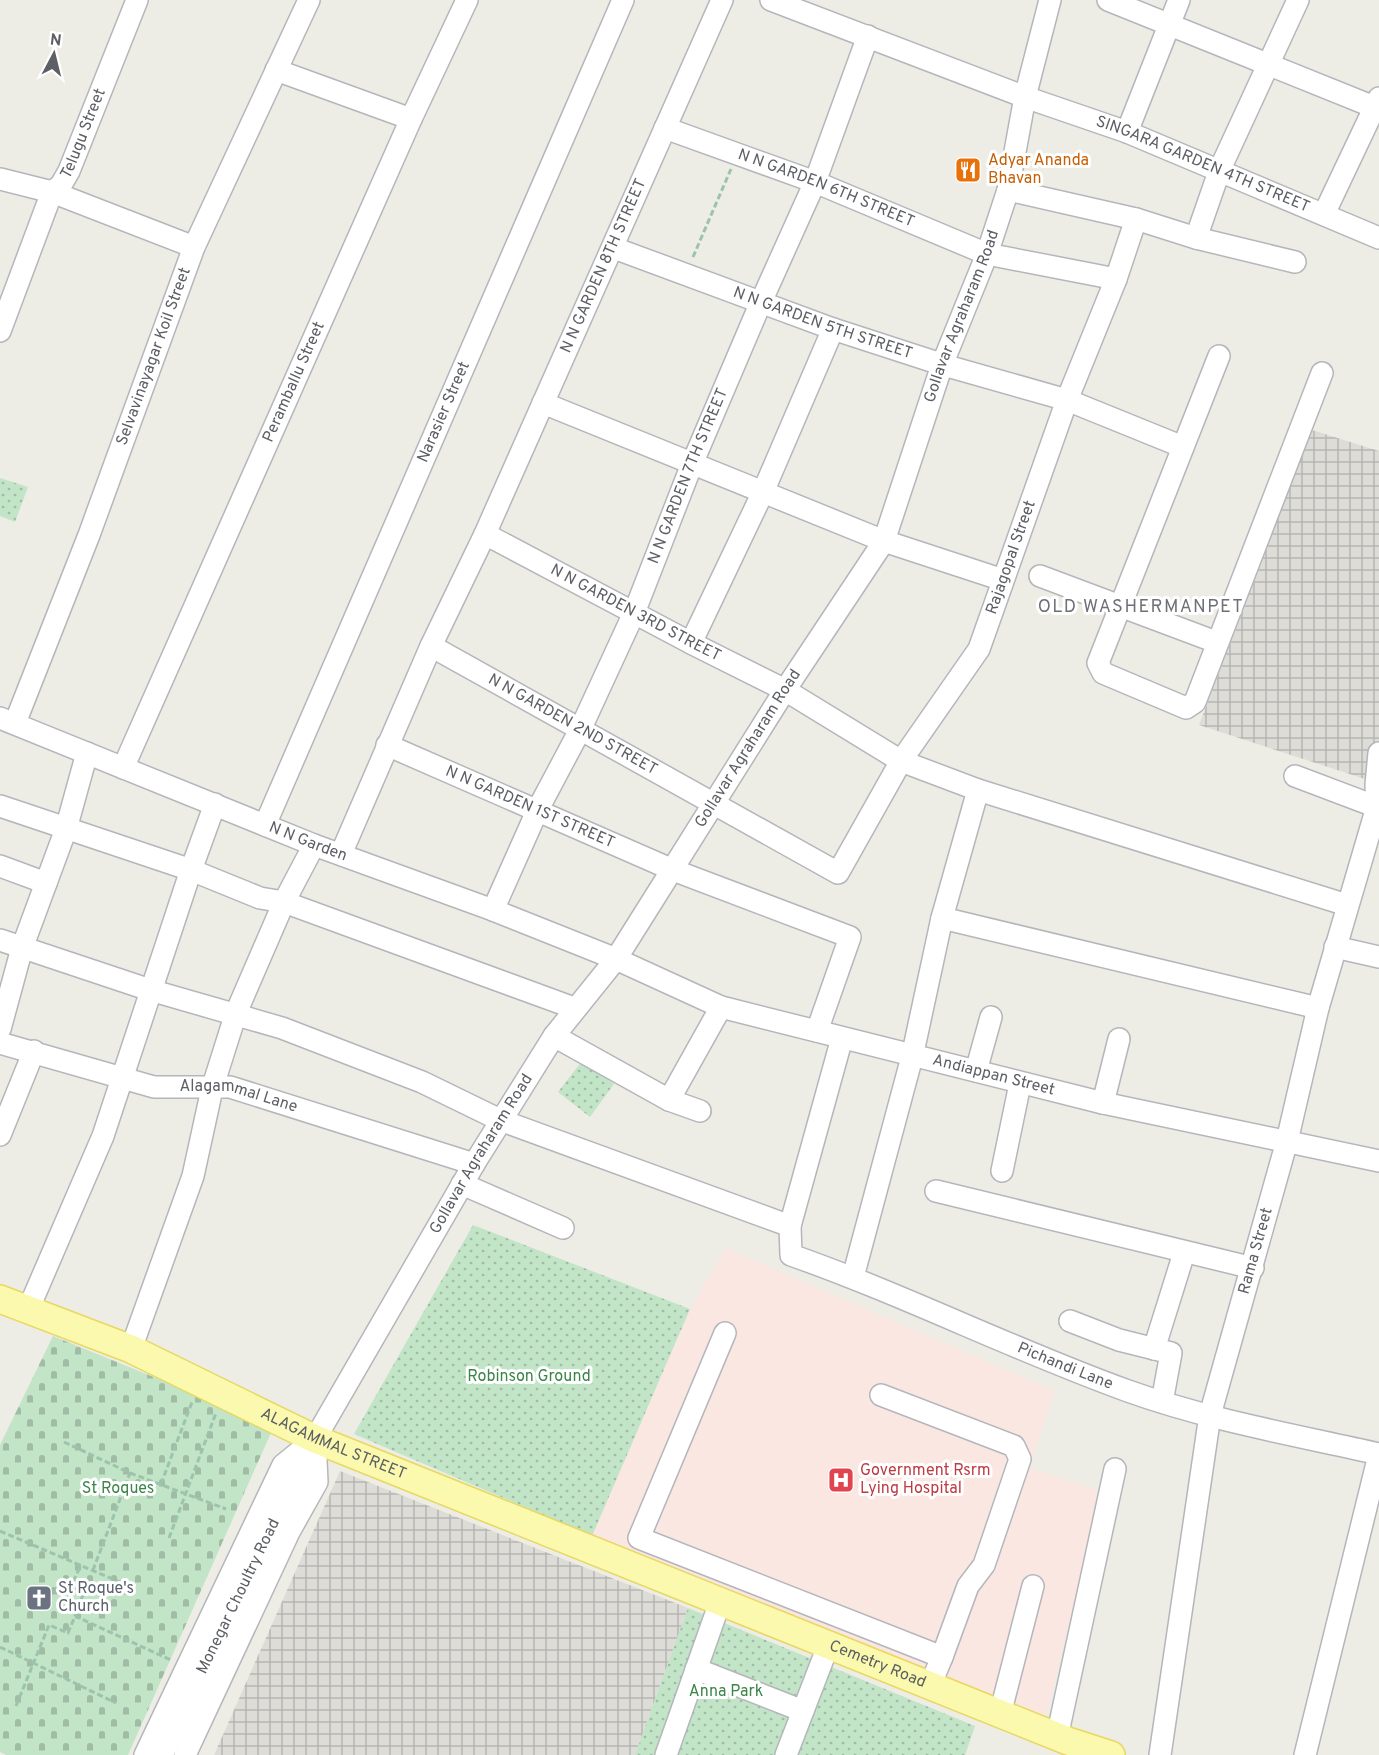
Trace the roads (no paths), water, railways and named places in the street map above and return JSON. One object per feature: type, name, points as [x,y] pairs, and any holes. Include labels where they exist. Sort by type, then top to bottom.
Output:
[{"type":"main road","points":[[0,1299],[28,1310]]},
{"type":"main road","name":"ALAGAMMAL STREET","points":[[28,1310],[131,1349],[315,1439],[636,1568]]},
{"type":"main road","name":"Cemetry Road","points":[[636,1568],[1000,1714],[1063,1744],[1111,1755]]},
{"type":"street","name":"Telugu Street","points":[[0,331],[52,192],[61,185],[69,171],[137,0]]},
{"type":"street","name":"Selvavinayagar Koil Street","points":[[8,720],[89,535],[194,247],[309,0]]},
{"type":"street","name":"Peramballu Street","points":[[123,768],[411,118],[467,0]]},
{"type":"street","name":"Narasier Street","points":[[265,825],[623,0]]},
{"type":"street","name":"N N GARDEN 8TH STREET","points":[[341,854],[431,646],[485,534],[615,248],[722,0]]},
{"type":"street","name":"SINGARA GARDEN 4TH STREET","points":[[771,0],[1025,97],[1127,132],[1220,169],[1379,238]]},
{"type":"street","name":"Gollavar Agraharam Road","points":[[315,1439],[500,1120],[574,1008],[616,959],[785,690],[884,541],[942,365],[987,254],[1008,189],[1025,97],[1050,0]]},
{"type":"street","points":[[1108,0],[1270,65],[1378,105],[1324,214]]},
{"type":"street","points":[[1127,132],[1179,0]]},
{"type":"street","points":[[1196,238],[1220,169],[1270,65],[1298,0]]},
{"type":"street","name":"N N GARDEN 7TH STREET","points":[[493,910],[538,809],[580,730],[634,614],[692,464],[760,302],[815,182],[868,36]]},
{"type":"street","points":[[276,70],[411,118]]},
{"type":"street","name":"N N GARDEN 6TH STREET","points":[[665,128],[815,182],[987,254],[1116,279]]},
{"type":"street","points":[[0,179],[52,192],[194,247]]},
{"type":"street","points":[[1008,189],[1136,219],[1196,238],[1295,262]]},
{"type":"street","name":"Rajagopal Street","points":[[838,873],[901,761],[979,649],[1067,400],[1116,279],[1136,219]]},
{"type":"street","name":"N N GARDEN 5TH STREET","points":[[615,248],[833,329],[942,365],[1067,400],[1183,447]]},
{"type":"street","points":[[691,643],[763,492],[833,329]]},
{"type":"street","points":[[1219,356],[1098,663],[1103,673],[1186,708],[1195,702],[1216,642],[1322,373]]},
{"type":"street","points":[[543,403],[884,541],[1003,580]]},
{"type":"street","name":"N N GARDEN 3RD STREET","points":[[485,534],[634,614],[785,690],[901,761],[978,790],[1347,905]]},
{"type":"street","points":[[1040,576],[1216,642]]},
{"type":"street","name":"N N GARDEN 2ND STREET","points":[[431,646],[838,873]]},
{"type":"street","name":"N N Garden","points":[[8,720],[314,845],[493,910],[616,959]]},
{"type":"street","name":"N N GARDEN 1ST STREET","points":[[387,745],[538,809],[673,870],[850,937],[817,1031]]},
{"type":"street","points":[[0,1029],[22,948],[66,829],[87,753]]},
{"type":"street","name":"Rama Street","points":[[1160,1755],[1210,1415],[1287,1141],[1318,1008],[1377,807],[1376,784],[1379,753]]},
{"type":"street","points":[[1294,776],[1377,807]]},
{"type":"street","points":[[853,1277],[912,1057],[942,918],[978,790]]},
{"type":"street","points":[[28,1310],[103,1136],[150,990],[215,804]]},
{"type":"street","points":[[0,806],[191,870],[250,894],[284,902],[574,1008]]},
{"type":"street","points":[[131,1349],[193,1176],[212,1089],[236,1013],[284,902],[314,845]]},
{"type":"street","points":[[0,866],[46,883]]},
{"type":"street","points":[[942,918],[1318,1008]]},
{"type":"street","points":[[0,940],[150,990],[236,1013],[422,1082],[500,1120],[790,1226],[842,1038]]},
{"type":"street","points":[[1335,947],[1379,957]]},
{"type":"street","name":"Andiappan Street","points":[[616,959],[721,1007],[1020,1084],[1379,1161]]},
{"type":"street","points":[[669,1100],[721,1007]]},
{"type":"street","points":[[976,1071],[991,1017]]},
{"type":"street","points":[[554,1036],[669,1100],[700,1111]]},
{"type":"street","points":[[1103,1103],[1119,1039]]},
{"type":"street","name":"Alagammal Lane","points":[[0,1043],[153,1087],[230,1088],[474,1164]]},
{"type":"street","points":[[0,1135],[34,1051]]},
{"type":"street","points":[[1002,1171],[1020,1084]]},
{"type":"street","points":[[462,1184],[563,1228]]},
{"type":"street","points":[[936,1191],[1253,1268]]},
{"type":"street","name":"Pichandi Lane","points":[[790,1226],[791,1255],[853,1277],[1069,1369],[1162,1402],[1379,1455]]},
{"type":"street","points":[[1154,1349],[1184,1253]]},
{"type":"street","points":[[1070,1321],[1119,1340],[1171,1353],[1162,1402]]},
{"type":"street","points":[[636,1568],[639,1538],[724,1333]]},
{"type":"street","points":[[881,1395],[1014,1446],[1020,1459],[984,1565],[968,1586],[930,1686]]},
{"type":"street","points":[[144,1755],[283,1466],[315,1439]]},
{"type":"street","points":[[185,1755],[289,1532],[317,1482],[315,1439]]},
{"type":"street","name":"Monegar Choultry Road","points":[[162,1755],[315,1439]]},
{"type":"street","points":[[1305,1755],[1379,1455]]},
{"type":"street","points":[[1063,1744],[1115,1469]]},
{"type":"street","points":[[639,1538],[942,1657]]},
{"type":"street","points":[[1000,1714],[1033,1586]]},
{"type":"street","points":[[670,1754],[696,1669],[720,1602]]},
{"type":"street","points":[[786,1755],[828,1646]]},
{"type":"street","points":[[696,1669],[802,1711]]},
{"type":"place","name":"Adyar Ananda Bhavan","points":[[968,170]]},
{"type":"place","name":"Government Rsrm Lying Hospital","points":[[841,1480]]},
{"type":"place","name":"St Roque's Church","points":[[39,1598]]},
{"type":"district","name":"OLD WASHERMANPET","points":[[1141,607]]},
{"type":"park label","name":"Robinson Ground","points":[[529,1377]]},
{"type":"park label","name":"St Roques","points":[[118,1489]]},
{"type":"park label","name":"Anna Park","points":[[726,1692]]}]
